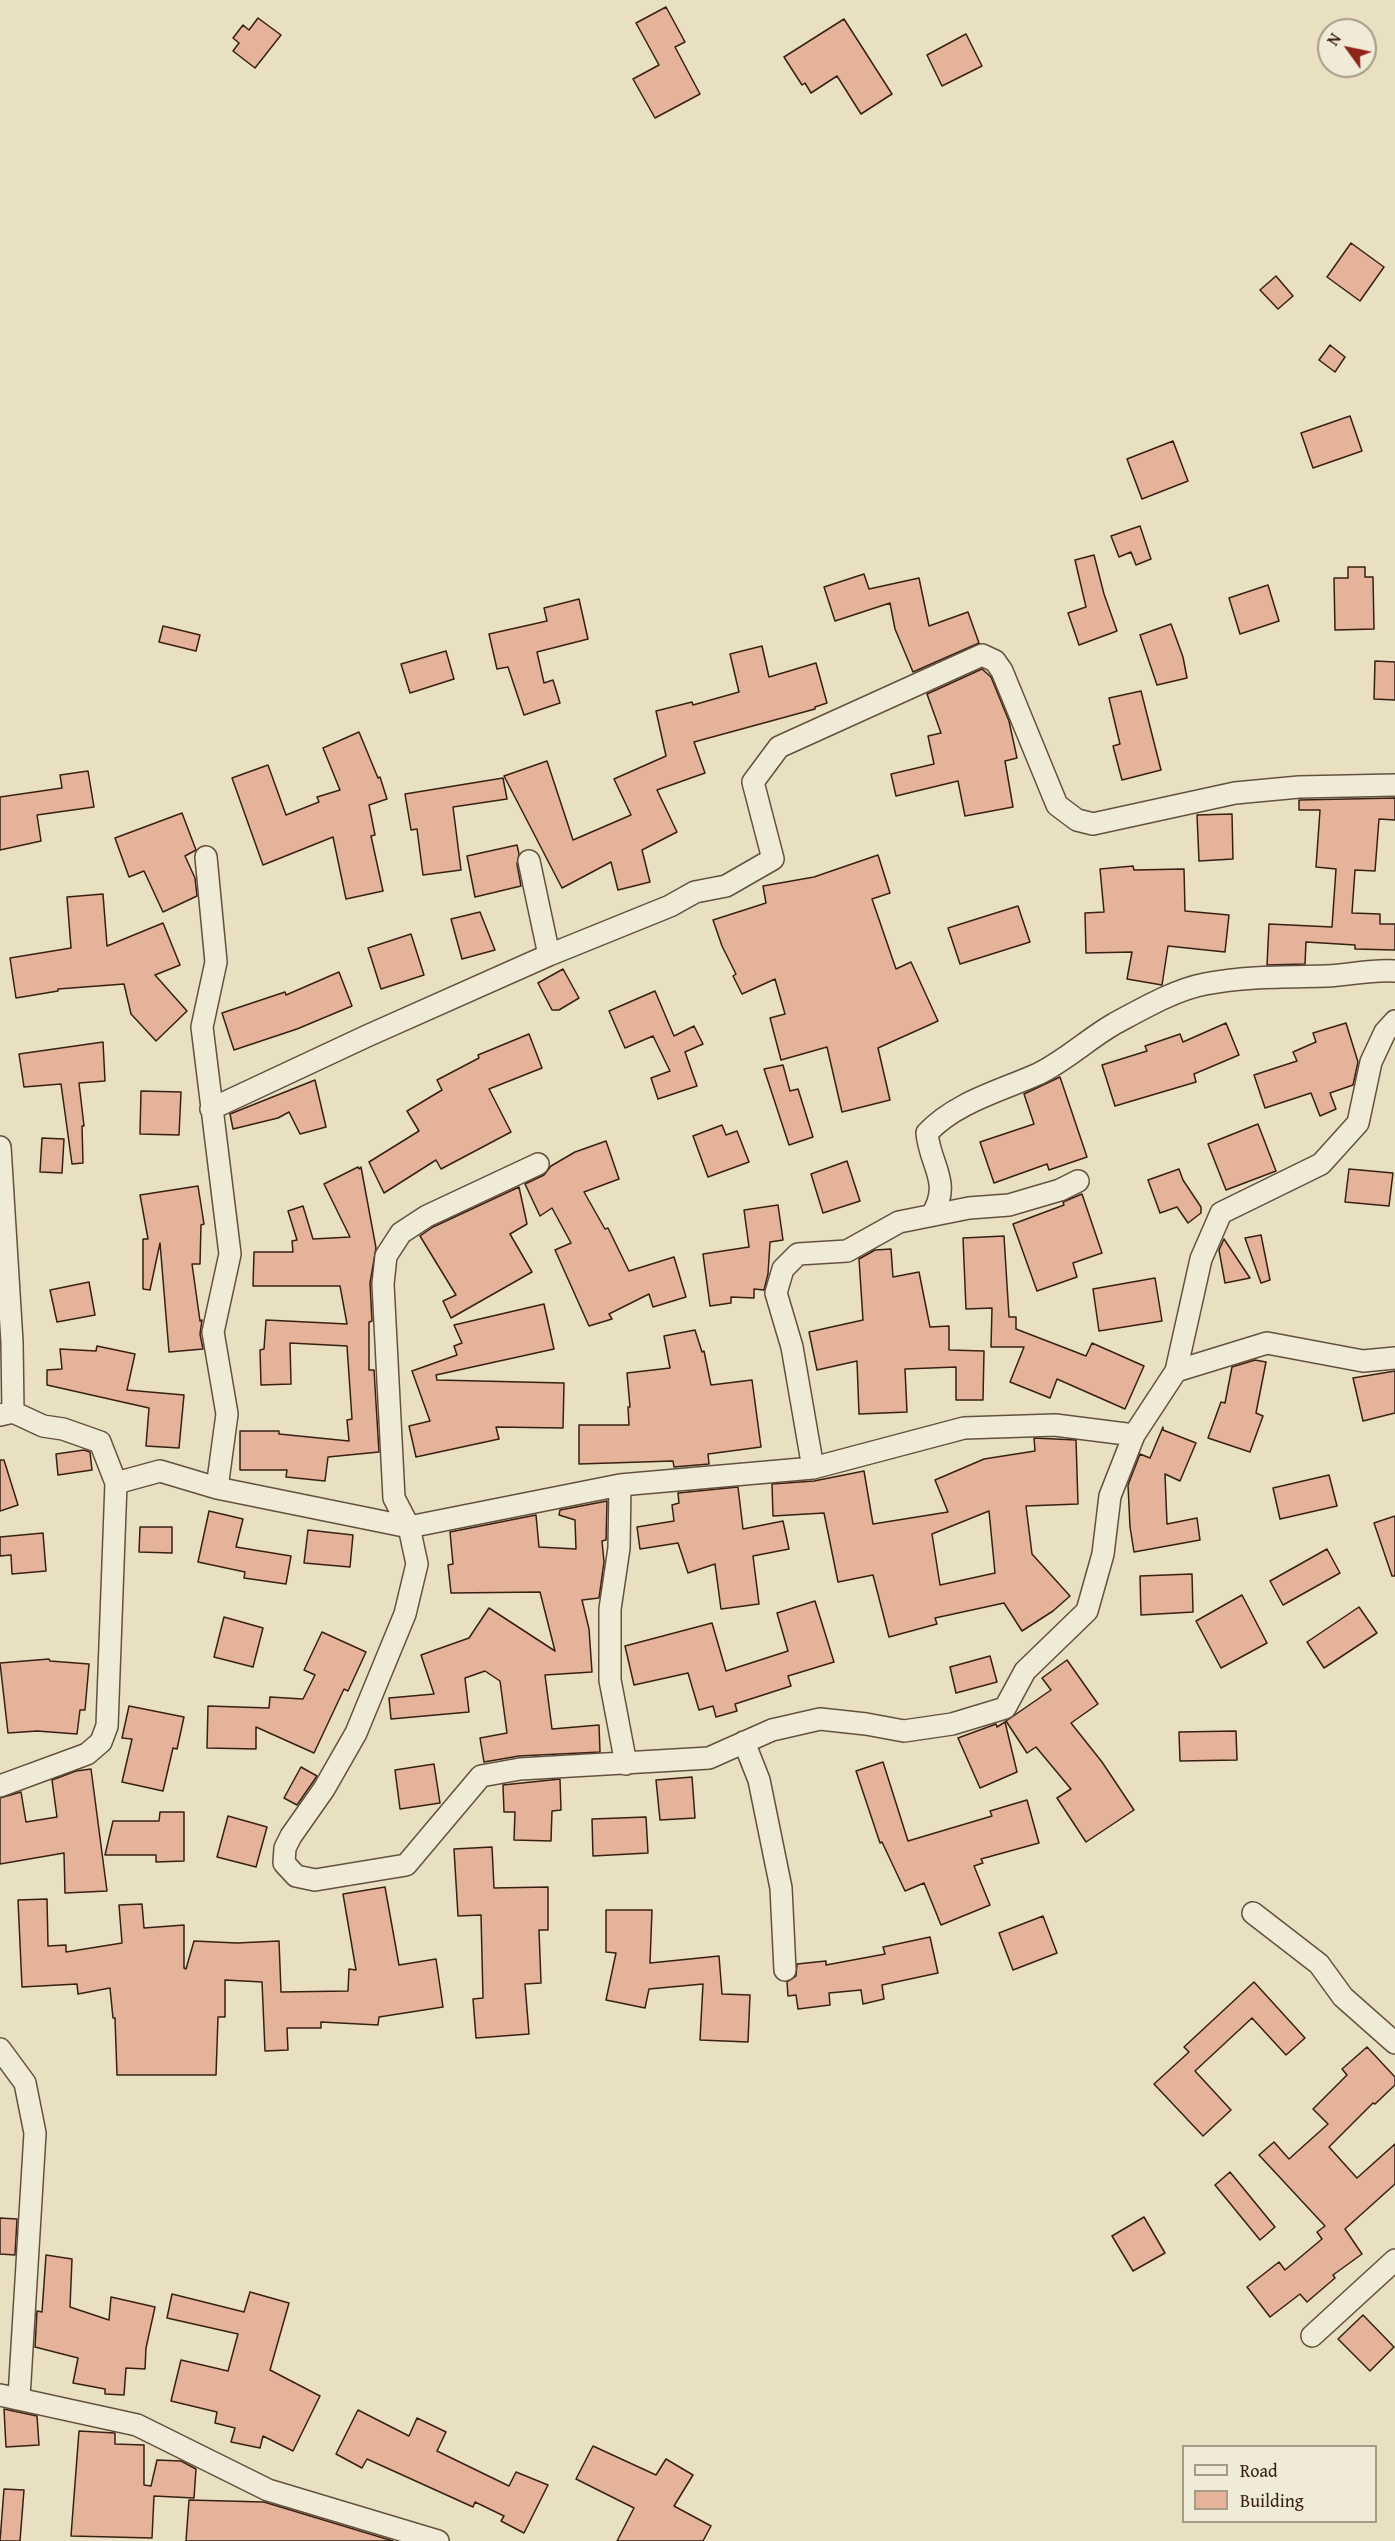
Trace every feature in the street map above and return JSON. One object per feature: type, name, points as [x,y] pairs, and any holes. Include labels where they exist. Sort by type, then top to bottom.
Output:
[{"type":"street","points":[[212,1109],[367,1036],[549,955],[646,917],[695,891],[726,886],[773,860],[753,782],[779,747],[982,656],[995,661],[1002,671],[1057,805],[1077,820],[1093,824],[1235,794],[1299,787],[1395,785]]},
{"type":"street","points":[[206,857],[216,962],[202,1027],[230,1254],[213,1332],[227,1414],[217,1488]]},
{"type":"street","points":[[530,861],[549,955]]},
{"type":"street","points":[[932,1215],[940,1202],[941,1178],[928,1148],[927,1133],[932,1127],[962,1107],[1040,1073],[1112,1025],[1160,1000],[1204,984],[1331,975],[1379,969],[1395,970]]},
{"type":"street","points":[[538,1164],[427,1216],[401,1233],[386,1256],[383,1284],[394,1498],[409,1527],[417,1563],[405,1614],[356,1733],[324,1789],[285,1848],[284,1863],[296,1876],[315,1880],[406,1865],[481,1776],[520,1769],[709,1758],[772,1730],[820,1719],[904,1731],[952,1724],[1005,1708],[1025,1671],[1086,1611],[1104,1554],[1110,1496],[1134,1435],[1176,1371],[1201,1259],[1221,1213],[1276,1184],[1322,1164],[1358,1123],[1371,1062],[1385,1032],[1395,1021]]},
{"type":"street","points":[[0,1147],[12,1342],[7,1413],[100,1442],[116,1483],[107,1726],[101,1742],[87,1754],[0,1786]]},
{"type":"street","points":[[813,1468],[792,1347],[776,1293],[783,1269],[798,1254],[847,1251],[899,1222],[969,1208],[1009,1205],[1060,1190],[1078,1181]]},
{"type":"street","points":[[1176,1371],[1267,1343],[1363,1361],[1395,1358]]},
{"type":"street","points":[[116,1483],[160,1471],[217,1488],[409,1527],[620,1485],[813,1468],[964,1428],[1054,1425],[1134,1435]]},
{"type":"street","points":[[620,1485],[619,1548],[610,1608],[610,1680],[626,1764]]},
{"type":"street","points":[[744,1742],[759,1780],[781,1888],[785,1970]]},
{"type":"street","points":[[1253,1913],[1319,1964],[1343,1998],[1395,2043]]},
{"type":"street","points":[[0,2049],[25,2083],[35,2133],[9,2396],[137,2425],[268,2490],[438,2541]]},
{"type":"street","points":[[1312,2336],[1395,2260]]},
{"type":"building","points":[[666,7],[685,42],[675,47],[700,94],[655,118],[633,79],[659,65],[636,23]]},
{"type":"building","points":[[258,18],[281,35],[255,68],[233,51],[239,43],[233,38],[243,25],[249,30]]},
{"type":"building","points":[[844,19],[892,94],[861,114],[837,76],[811,93],[805,83],[802,85],[784,57]]},
{"type":"building","points":[[966,34],[982,66],[942,86],[927,55]]},
{"type":"building","points":[[1351,243],[1384,267],[1360,301],[1327,277]]},
{"type":"building","points":[[1276,276],[1293,296],[1278,309],[1260,290]]},
{"type":"building","points":[[1330,345],[1345,357],[1335,372],[1319,360]]},
{"type":"building","points":[[1350,416],[1362,451],[1313,468],[1301,433]]},
{"type":"building","points":[[1173,441],[1188,481],[1142,499],[1127,459]]},
{"type":"building","points":[[1140,526],[1151,559],[1136,565],[1131,552],[1119,557],[1111,536]]},
{"type":"building","points":[[1094,555],[1117,631],[1079,645],[1068,613],[1086,607],[1075,560]]},
{"type":"building","points":[[1348,567],[1365,567],[1365,577],[1373,577],[1374,629],[1335,630],[1334,578],[1348,578]]},
{"type":"building","points":[[864,574],[869,589],[919,578],[929,626],[968,612],[979,643],[913,672],[895,629],[890,603],[835,621],[824,587]]},
{"type":"building","points":[[1268,585],[1279,621],[1240,634],[1229,598]]},
{"type":"building","points":[[579,599],[588,639],[537,652],[544,683],[553,680],[560,703],[524,715],[508,667],[497,669],[489,634],[547,621],[544,608]]},
{"type":"building","points":[[1171,624],[1183,657],[1187,678],[1157,685],[1140,635]]},
{"type":"building","points":[[163,626],[200,635],[196,651],[159,642]]},
{"type":"building","points":[[762,646],[769,677],[816,663],[827,703],[815,709],[694,742],[705,773],[657,790],[677,832],[642,850],[650,882],[618,890],[611,862],[562,888],[504,776],[547,761],[573,840],[631,815],[614,779],[666,756],[656,711],[692,702],[693,705],[739,692],[730,654]]},
{"type":"building","points":[[446,651],[454,679],[410,693],[401,664]]},
{"type":"building","points":[[1375,661],[1395,662],[1395,700],[1374,699]]},
{"type":"building","points":[[982,669],[991,677],[1009,721],[1017,758],[1005,761],[1013,807],[965,816],[958,781],[896,796],[891,774],[934,764],[928,736],[941,733],[927,694]]},
{"type":"building","points":[[1141,691],[1161,770],[1122,780],[1113,746],[1120,744],[1109,698]]},
{"type":"building","points":[[359,732],[378,778],[380,777],[387,799],[369,805],[375,835],[371,836],[383,891],[346,899],[333,837],[263,865],[232,778],[268,765],[286,815],[319,802],[317,797],[340,790],[323,748]]},
{"type":"building","points":[[88,771],[94,807],[37,815],[41,841],[0,850],[0,797],[62,788],[60,775]]},
{"type":"building","points":[[503,778],[507,799],[453,807],[461,870],[423,875],[417,829],[411,830],[405,794]]},
{"type":"building","points":[[1395,798],[1395,820],[1379,819],[1375,871],[1355,870],[1352,913],[1380,914],[1380,924],[1395,924],[1395,950],[1355,949],[1355,945],[1306,942],[1305,964],[1267,965],[1269,924],[1332,927],[1336,869],[1316,867],[1320,810],[1299,810],[1299,800]]},
{"type":"building","points":[[182,813],[196,850],[185,856],[195,878],[197,896],[163,912],[144,871],[129,877],[115,838]]},
{"type":"building","points":[[1232,814],[1233,859],[1199,861],[1197,815]]},
{"type":"building","points":[[517,845],[519,854],[517,864],[521,886],[475,897],[467,856]]},
{"type":"building","points":[[878,855],[890,893],[872,899],[896,969],[911,962],[938,1021],[878,1048],[890,1100],[842,1112],[827,1047],[781,1060],[770,1018],[785,1014],[775,979],[742,994],[733,976],[736,974],[722,946],[713,920],[766,903],[763,886],[814,877]]},
{"type":"building","points":[[1133,866],[1134,870],[1184,869],[1185,911],[1229,915],[1225,952],[1168,946],[1162,985],[1127,979],[1132,952],[1086,953],[1085,913],[1104,912],[1100,869]]},
{"type":"building","points":[[103,894],[107,946],[163,923],[180,965],[155,975],[187,1011],[156,1041],[131,1014],[124,984],[58,989],[58,991],[16,998],[10,958],[71,948],[67,897]]},
{"type":"building","points":[[1018,906],[1030,942],[960,964],[948,928]]},
{"type":"building","points":[[480,912],[495,950],[462,959],[451,919]]},
{"type":"building","points":[[411,934],[424,975],[381,989],[368,948]]},
{"type":"building","points":[[563,969],[579,998],[559,1010],[552,1010],[538,983]]},
{"type":"building","points":[[339,972],[352,1006],[297,1029],[234,1050],[222,1013],[285,992],[286,995]]},
{"type":"building","points":[[655,991],[674,1036],[694,1026],[703,1044],[685,1052],[697,1086],[658,1099],[651,1078],[670,1071],[653,1036],[625,1048],[609,1011]]},
{"type":"building","points":[[1226,1023],[1239,1055],[1194,1074],[1196,1082],[1115,1106],[1102,1065],[1147,1051],[1145,1046],[1180,1034],[1183,1042]]},
{"type":"building","points":[[1346,1023],[1358,1062],[1353,1085],[1330,1093],[1336,1109],[1320,1116],[1311,1093],[1265,1108],[1254,1075],[1297,1061],[1293,1052],[1316,1042],[1313,1033]]},
{"type":"building","points":[[529,1034],[542,1068],[489,1089],[511,1132],[441,1169],[436,1160],[384,1193],[369,1162],[419,1131],[407,1111],[442,1090],[437,1080],[479,1058],[478,1055]]},
{"type":"building","points":[[103,1042],[105,1081],[79,1083],[84,1126],[82,1126],[83,1163],[72,1164],[61,1084],[24,1087],[19,1054]]},
{"type":"building","points":[[783,1065],[790,1091],[798,1089],[813,1137],[789,1145],[764,1069]]},
{"type":"building","points":[[1060,1077],[1087,1157],[1049,1170],[1047,1164],[994,1183],[980,1142],[1034,1124],[1024,1094]]},
{"type":"building","points":[[315,1080],[326,1127],[300,1134],[289,1112],[278,1118],[233,1129],[230,1114]]},
{"type":"building","points":[[141,1091],[181,1092],[179,1135],[140,1134]]},
{"type":"building","points":[[1258,1124],[1276,1171],[1226,1190],[1208,1144]]},
{"type":"building","points":[[722,1125],[726,1135],[737,1131],[749,1162],[708,1177],[693,1136]]},
{"type":"building","points":[[42,1138],[64,1139],[62,1173],[40,1172]]},
{"type":"building","points":[[606,1141],[619,1179],[584,1192],[605,1229],[608,1228],[629,1271],[674,1257],[686,1297],[653,1307],[649,1294],[609,1314],[612,1319],[589,1326],[555,1250],[571,1243],[552,1208],[540,1216],[525,1184],[544,1175],[551,1166],[575,1152]]},
{"type":"building","points":[[847,1161],[860,1201],[823,1213],[811,1174]]},
{"type":"building","points":[[358,1167],[359,1169],[361,1167],[376,1248],[370,1283],[372,1321],[369,1322],[369,1370],[374,1370],[379,1452],[328,1457],[325,1481],[286,1477],[287,1470],[240,1470],[240,1431],[279,1431],[279,1434],[349,1441],[347,1420],[352,1419],[347,1346],[290,1343],[291,1384],[261,1385],[260,1350],[264,1349],[266,1320],[347,1324],[340,1286],[253,1286],[254,1252],[293,1252],[292,1241],[297,1240],[288,1211],[303,1206],[313,1239],[350,1237],[324,1184]]},
{"type":"building","points":[[1179,1169],[1183,1180],[1201,1207],[1201,1213],[1188,1223],[1177,1207],[1160,1213],[1148,1180]]},
{"type":"building","points":[[1349,1169],[1393,1173],[1389,1206],[1345,1202]]},
{"type":"building","points":[[198,1186],[204,1224],[201,1225],[200,1264],[192,1264],[200,1321],[202,1320],[200,1334],[203,1349],[169,1352],[160,1243],[150,1290],[143,1289],[143,1239],[148,1239],[140,1195]]},
{"type":"building","points":[[519,1187],[527,1224],[510,1234],[532,1272],[451,1318],[443,1301],[456,1295],[420,1236],[433,1227]]},
{"type":"building","points":[[1082,1194],[1102,1253],[1073,1263],[1077,1277],[1037,1291],[1013,1224],[1064,1205],[1063,1202]]},
{"type":"building","points":[[778,1205],[783,1240],[770,1242],[768,1274],[764,1290],[754,1289],[754,1298],[731,1297],[731,1303],[710,1306],[703,1254],[749,1247],[744,1210]]},
{"type":"building","points":[[1261,1235],[1270,1280],[1261,1283],[1245,1238]]},
{"type":"building","points":[[1004,1236],[1009,1317],[1016,1317],[1016,1329],[1086,1356],[1092,1343],[1144,1366],[1125,1409],[1057,1379],[1050,1398],[1010,1382],[1024,1347],[991,1347],[992,1308],[966,1309],[963,1238]]},
{"type":"building","points":[[1224,1239],[1250,1278],[1225,1283],[1219,1250]]},
{"type":"building","points":[[891,1249],[893,1277],[919,1272],[930,1327],[949,1326],[949,1350],[984,1351],[983,1400],[956,1400],[956,1367],[905,1369],[907,1412],[859,1414],[857,1361],[817,1370],[809,1332],[863,1320],[859,1259],[875,1250]]},
{"type":"building","points":[[1155,1278],[1162,1321],[1099,1331],[1093,1289]]},
{"type":"building","points":[[89,1282],[95,1315],[57,1322],[50,1290]]},
{"type":"building","points":[[544,1304],[554,1349],[436,1375],[437,1380],[564,1383],[563,1428],[496,1427],[499,1439],[416,1457],[409,1426],[430,1421],[412,1371],[457,1355],[454,1346],[462,1343],[454,1325]]},
{"type":"building","points":[[695,1330],[702,1352],[704,1351],[711,1385],[752,1380],[761,1447],[708,1454],[709,1464],[674,1467],[673,1461],[579,1464],[579,1425],[629,1425],[627,1373],[670,1368],[664,1336]]},
{"type":"building","points":[[97,1346],[135,1354],[127,1390],[184,1395],[179,1448],[146,1446],[149,1408],[47,1385],[47,1370],[62,1369],[60,1349],[96,1351]]},
{"type":"building","points":[[1255,1360],[1266,1362],[1256,1413],[1263,1416],[1250,1452],[1208,1438],[1221,1402],[1225,1403],[1232,1367]]},
{"type":"building","points":[[1395,1371],[1395,1413],[1363,1421],[1353,1378]]},
{"type":"building","points":[[1163,1427],[1163,1430],[1196,1443],[1180,1481],[1165,1474],[1167,1524],[1197,1518],[1200,1540],[1134,1552],[1128,1485],[1140,1454],[1150,1458]]},
{"type":"building","points":[[1034,1438],[1076,1440],[1078,1504],[1026,1506],[1032,1554],[1070,1596],[1053,1611],[1022,1631],[1004,1603],[935,1618],[937,1624],[889,1637],[873,1575],[838,1582],[824,1513],[773,1516],[772,1484],[814,1481],[864,1471],[873,1524],[948,1512],[935,1480],[984,1459],[1035,1451]],"holes":[[[989,1511],[995,1573],[940,1585],[932,1534]]]},
{"type":"building","points":[[84,1450],[90,1452],[92,1470],[58,1475],[56,1454]]},
{"type":"building","points":[[0,1460],[4,1460],[18,1505],[0,1511]]},
{"type":"building","points":[[1329,1475],[1337,1506],[1280,1519],[1273,1488]]},
{"type":"building","points":[[738,1487],[743,1529],[783,1521],[789,1549],[753,1556],[759,1604],[721,1609],[715,1564],[688,1573],[678,1543],[640,1549],[637,1527],[674,1521],[672,1505],[679,1503],[678,1493]]},
{"type":"building","points":[[607,1501],[606,1540],[602,1541],[604,1562],[599,1598],[582,1600],[589,1629],[592,1672],[545,1675],[552,1729],[599,1725],[600,1752],[519,1756],[484,1762],[480,1738],[507,1733],[500,1681],[485,1671],[465,1678],[469,1712],[391,1719],[389,1698],[434,1694],[421,1655],[469,1638],[489,1608],[555,1651],[540,1592],[451,1593],[448,1565],[453,1564],[450,1532],[536,1515],[539,1547],[576,1549],[575,1520],[559,1515],[560,1510]]},
{"type":"building","points":[[209,1511],[243,1519],[236,1547],[291,1556],[286,1584],[244,1578],[245,1572],[198,1562]]},
{"type":"building","points":[[1395,1516],[1395,1576],[1392,1576],[1374,1523]]},
{"type":"building","points":[[140,1527],[172,1527],[172,1553],[139,1552]]},
{"type":"building","points":[[308,1530],[353,1535],[350,1567],[304,1563]]},
{"type":"building","points":[[43,1533],[46,1571],[12,1574],[11,1555],[0,1556],[0,1537]]},
{"type":"building","points":[[1327,1549],[1340,1573],[1283,1605],[1270,1581]]},
{"type":"building","points":[[1192,1574],[1193,1612],[1141,1615],[1140,1576]]},
{"type":"building","points":[[1242,1595],[1267,1643],[1221,1668],[1196,1621]]},
{"type":"building","points":[[815,1601],[834,1662],[788,1676],[791,1686],[735,1704],[737,1711],[716,1717],[713,1706],[699,1710],[688,1673],[634,1685],[625,1646],[712,1623],[726,1671],[788,1651],[777,1613]]},
{"type":"building","points":[[1359,1607],[1377,1633],[1324,1668],[1307,1642]]},
{"type":"building","points":[[224,1617],[263,1628],[253,1667],[214,1657]]},
{"type":"building","points":[[322,1632],[366,1652],[348,1691],[344,1689],[314,1753],[256,1727],[256,1749],[207,1748],[208,1706],[269,1708],[270,1697],[303,1699],[315,1675],[304,1670]]},
{"type":"building","points":[[990,1656],[997,1682],[956,1693],[950,1667]]},
{"type":"building","points":[[49,1659],[50,1661],[89,1664],[85,1710],[80,1710],[77,1734],[37,1731],[8,1733],[0,1663]]},
{"type":"building","points":[[1067,1660],[1098,1704],[1071,1723],[1102,1762],[1134,1810],[1086,1842],[1057,1798],[1071,1789],[1036,1747],[1027,1753],[1006,1721],[1051,1690],[1042,1678]]},
{"type":"building","points":[[129,1706],[184,1717],[177,1749],[173,1748],[163,1791],[122,1782],[132,1739],[122,1738]]},
{"type":"building","points":[[1005,1722],[1017,1772],[980,1788],[958,1738],[996,1724],[997,1727]]},
{"type":"building","points":[[1236,1731],[1237,1760],[1180,1761],[1179,1732]]},
{"type":"building","points":[[883,1762],[908,1841],[992,1816],[990,1811],[1027,1800],[1039,1843],[981,1859],[983,1863],[974,1866],[990,1905],[941,1925],[924,1883],[905,1891],[882,1842],[880,1843],[856,1771]]},
{"type":"building","points":[[434,1764],[440,1803],[400,1809],[395,1770]]},
{"type":"building","points":[[301,1767],[317,1776],[297,1805],[284,1798]]},
{"type":"building","points":[[91,1769],[107,1891],[65,1893],[64,1853],[0,1864],[0,1798],[21,1792],[26,1822],[57,1817],[52,1780],[76,1771]]},
{"type":"building","points":[[692,1777],[695,1818],[660,1820],[656,1780]]},
{"type":"building","points":[[560,1779],[561,1810],[552,1811],[551,1841],[514,1840],[515,1812],[504,1812],[503,1785]]},
{"type":"building","points":[[160,1812],[184,1812],[184,1861],[156,1862],[156,1855],[105,1855],[113,1821],[159,1821]]},
{"type":"building","points":[[228,1816],[267,1827],[256,1867],[217,1857]]},
{"type":"building","points":[[646,1817],[648,1853],[593,1856],[592,1819]]},
{"type":"building","points":[[492,1847],[494,1888],[548,1887],[548,1930],[539,1930],[541,1983],[525,1984],[529,2034],[476,2038],[473,1999],[483,1998],[481,1915],[458,1916],[454,1849]]},
{"type":"building","points":[[385,1887],[399,1965],[436,1959],[443,2007],[379,2017],[378,2025],[321,2022],[321,2028],[287,2028],[288,2050],[265,2051],[262,1982],[225,1980],[225,2017],[218,2017],[216,2075],[117,2075],[115,2018],[113,2018],[110,1988],[78,1994],[77,1984],[22,1987],[18,1900],[47,1899],[48,1946],[66,1945],[66,1952],[122,1943],[119,1905],[142,1904],[144,1928],[184,1925],[184,1968],[186,1969],[194,1941],[237,1943],[279,1941],[281,1992],[348,1991],[349,1969],[356,1970],[343,1894]]},
{"type":"building","points":[[606,1910],[652,1910],[650,1963],[719,1956],[722,1994],[750,1995],[748,2042],[700,2040],[703,1984],[649,1989],[645,2008],[606,2000],[616,1953],[606,1952]]},
{"type":"building","points":[[1043,1916],[1057,1953],[1013,1970],[999,1933]]},
{"type":"building","points":[[930,1937],[938,1973],[882,1985],[884,1999],[863,2004],[861,1990],[829,1993],[830,2005],[798,2009],[796,1995],[788,1996],[787,1982],[796,1976],[797,1964],[826,1961],[826,1965],[885,1954],[883,1947]]},
{"type":"building","points":[[1254,1982],[1305,2038],[1286,2055],[1252,2018],[1195,2071],[1231,2110],[1203,2136],[1154,2084],[1189,2052],[1184,2047]]},
{"type":"building","points":[[1367,2047],[1395,2077],[1395,2085],[1375,2104],[1373,2103],[1329,2147],[1357,2178],[1395,2144],[1395,2184],[1345,2229],[1362,2254],[1333,2275],[1335,2278],[1307,2302],[1300,2294],[1270,2317],[1247,2287],[1279,2262],[1285,2270],[1322,2239],[1317,2232],[1325,2226],[1259,2155],[1274,2142],[1289,2159],[1328,2124],[1313,2109],[1347,2075],[1342,2069]]},
{"type":"building","points":[[1230,2172],[1275,2227],[1260,2240],[1215,2185]]},
{"type":"building","points":[[1144,2217],[1165,2253],[1133,2271],[1112,2236]]},
{"type":"building","points":[[0,2218],[17,2219],[15,2255],[0,2254]]},
{"type":"building","points":[[46,2255],[72,2259],[70,2307],[109,2320],[111,2297],[155,2307],[146,2348],[145,2369],[126,2368],[124,2395],[105,2394],[105,2389],[73,2383],[78,2358],[35,2347],[37,2311],[42,2312]]},
{"type":"building","points":[[250,2292],[289,2303],[270,2370],[320,2396],[293,2451],[263,2436],[260,2448],[231,2442],[235,2428],[215,2423],[217,2412],[171,2401],[181,2360],[228,2371],[238,2334],[167,2318],[172,2294],[244,2312]]},
{"type":"building","points":[[1363,2315],[1394,2347],[1370,2371],[1338,2339]]},
{"type":"building","points":[[4,2409],[37,2416],[39,2445],[6,2447]]},
{"type":"building","points":[[358,2410],[409,2436],[417,2418],[446,2432],[437,2451],[509,2486],[516,2472],[548,2485],[524,2533],[501,2521],[504,2516],[475,2502],[473,2507],[367,2459],[362,2468],[336,2454]]},
{"type":"building","points":[[79,2431],[115,2433],[115,2444],[144,2445],[144,2485],[151,2486],[157,2460],[181,2461],[196,2469],[194,2498],[154,2496],[152,2538],[71,2536]]},
{"type":"building","points":[[593,2446],[656,2475],[666,2459],[693,2475],[674,2506],[711,2526],[703,2541],[617,2541],[634,2508],[576,2479]]},
{"type":"building","points":[[4,2489],[24,2490],[20,2541],[0,2541]]},
{"type":"building","points":[[189,2500],[264,2502],[393,2541],[186,2541]]}]
